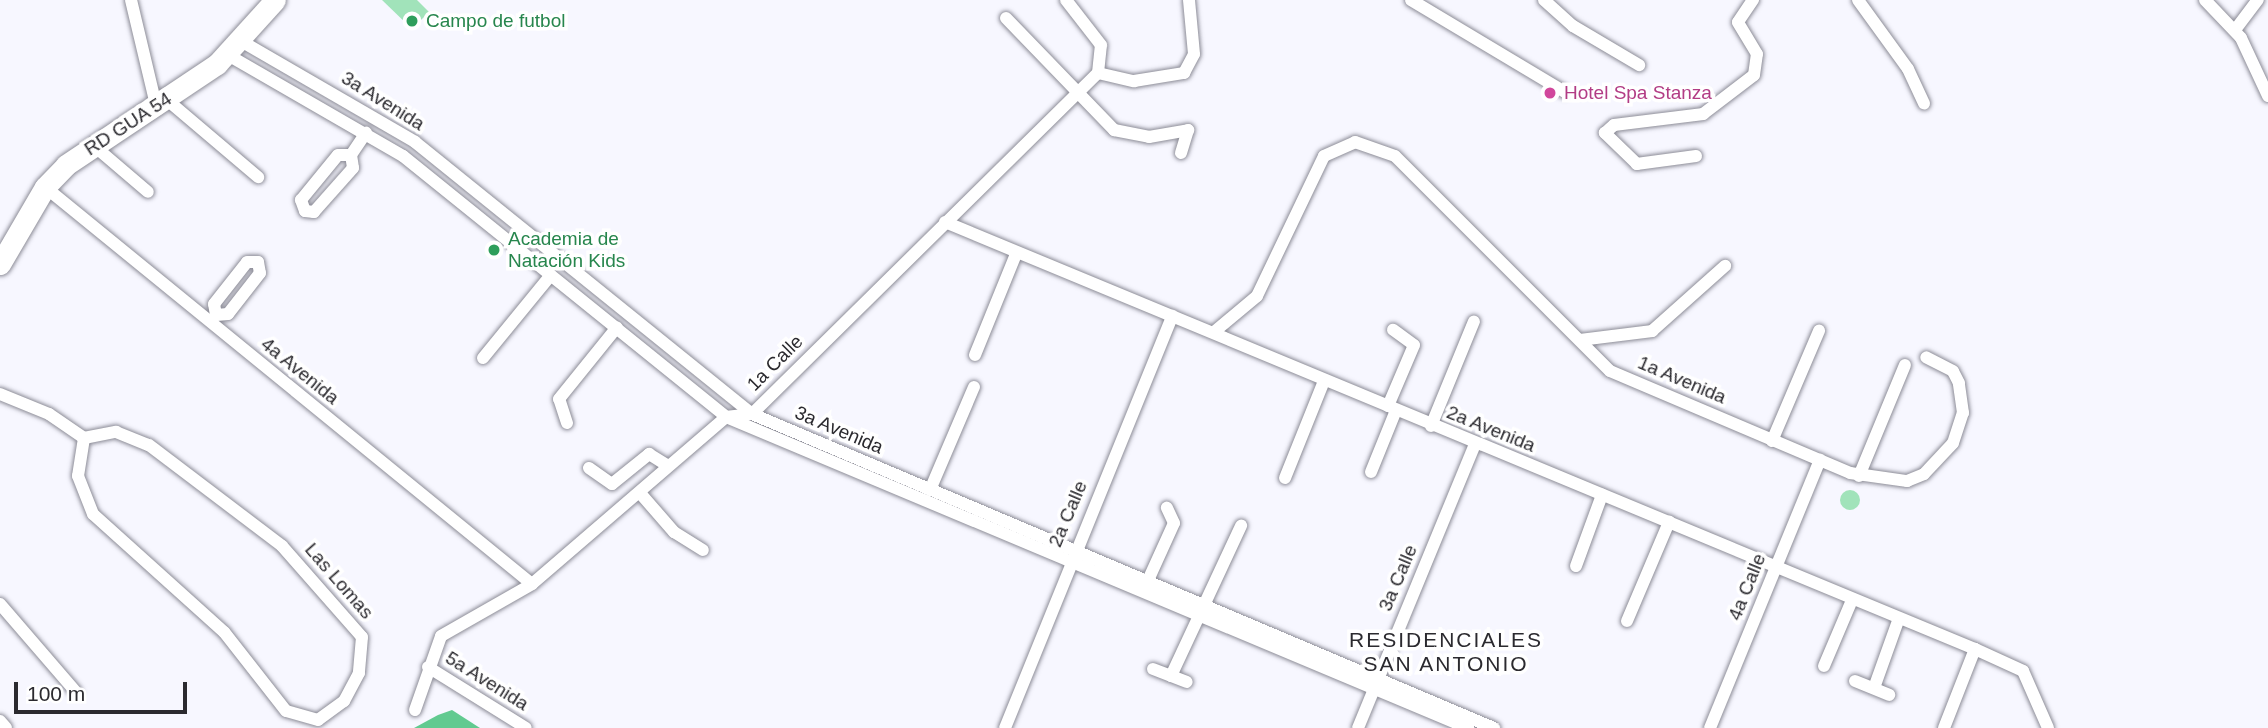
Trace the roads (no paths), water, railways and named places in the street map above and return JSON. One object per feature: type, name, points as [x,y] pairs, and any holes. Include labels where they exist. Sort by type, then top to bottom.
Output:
[{"type":"main road","name":"RD GUA 54","points":[[0,264],[12,239],[45,187],[93,145],[161,102],[234,48],[275,0]]},
{"type":"street","points":[[131,0],[161,102],[258,177]]},
{"type":"street","points":[[1066,0],[1101,45],[1098,73],[1134,80],[1184,73],[1195,47],[1189,0]]},
{"type":"street","points":[[1411,0],[1565,92]]},
{"type":"street","points":[[1544,0],[1573,26],[1639,65]]},
{"type":"street","points":[[1696,156],[1637,164],[1605,133],[1614,125],[1703,114],[1754,75],[1756,54],[1738,22],[1753,0]]},
{"type":"street","points":[[1858,0],[1908,69],[1924,104]]},
{"type":"street","points":[[2205,0],[2235,30],[2267,91]]},
{"type":"street","points":[[2235,30],[2258,0]]},
{"type":"street","points":[[1006,18],[1124,135],[1188,130],[1181,153]]},
{"type":"street","name":"3a Avenida","points":[[234,48],[366,133],[617,327],[726,417],[781,433],[930,490],[1140,592],[1199,617],[1280,643]]},
{"type":"street","name":"3a Avenida","points":[[234,48],[415,142],[752,414],[781,433],[1071,557],[1206,604],[1280,643],[1468,728]]},
{"type":"street","name":"1a Calle","points":[[726,417],[752,414],[1077,90],[1098,73]]},
{"type":"street","points":[[351,155],[338,155],[302,209],[314,212],[353,168],[351,155],[366,133]]},
{"type":"street","name":"1a Avenida","points":[[1214,332],[1257,296],[1324,156],[1355,142],[1395,156],[1610,371],[1859,476],[1897,483],[1916,478],[1953,443],[1963,413],[1959,383],[1953,371],[1926,357]]},
{"type":"street","points":[[93,145],[148,191]]},
{"type":"street","name":"4a Avenida","points":[[45,187],[107,239],[213,318],[532,583]]},
{"type":"street","points":[[12,239],[48,199],[107,239]]},
{"type":"street","name":"2a Avenida","points":[[945,222],[1016,254],[1214,332],[1431,426],[1669,522],[2023,671],[2048,728]]},
{"type":"street","points":[[975,355],[1016,254]]},
{"type":"street","points":[[1580,340],[1652,331],[1725,267]]},
{"type":"street","points":[[483,358],[551,275]]},
{"type":"street","name":"2a Calle","points":[[1005,728],[1071,557],[1172,316]]},
{"type":"street","points":[[1431,426],[1474,321]]},
{"type":"street","points":[[567,423],[559,399],[617,327]]},
{"type":"street","points":[[1371,472],[1414,345],[1393,330]]},
{"type":"street","points":[[1772,441],[1819,331]]},
{"type":"street","points":[[1859,476],[1905,365]]},
{"type":"street","points":[[1285,478],[1324,381]]},
{"type":"street","points":[[930,490],[974,387]]},
{"type":"street","points":[[0,394],[49,414],[84,438]]},
{"type":"street","points":[[415,710],[441,636],[532,583],[726,417]]},
{"type":"street","name":"Las Lomas","points":[[116,432],[149,445],[282,546],[362,637],[359,673],[344,701],[318,720],[286,711],[224,632],[93,514],[78,476],[84,438],[116,432]]},
{"type":"street","name":"3a Calle","points":[[1358,728],[1475,444]]},
{"type":"street","points":[[590,468],[612,484],[649,454],[668,466]]},
{"type":"street","name":"4a Calle","points":[[1710,728],[1820,460]]},
{"type":"street","points":[[640,493],[674,532],[703,550]]},
{"type":"street","points":[[1576,566],[1602,495]]},
{"type":"street","points":[[1140,592],[1149,582],[1174,523],[1167,508]]},
{"type":"street","points":[[1627,621],[1669,522]]},
{"type":"street","points":[[1171,676],[1241,526]]},
{"type":"street","points":[[1824,666],[1852,600]]},
{"type":"street","points":[[0,604],[76,692]]},
{"type":"street","points":[[1874,688],[1899,618]]},
{"type":"street","points":[[1944,728],[1975,649]]},
{"type":"street","name":"5a Avenida","points":[[428,667],[526,728]]},
{"type":"street","points":[[1153,669],[1188,682]]},
{"type":"street","points":[[1854,681],[1889,695]]},
{"type":"street","name":"3a Avenida","points":[[1375,684],[1494,728]]},
{"type":"street","points":[[0,721],[6,728]]},
{"type":"place","name":"Campo de futbol","points":[[412,21]]},
{"type":"place","name":"Hotel Spa Stanza","points":[[1550,93]]},
{"type":"place","name":"Academia de Natación Kids","points":[[494,250]]},
{"type":"district","name":"RESIDENCIALES SAN ANTONIO","points":[[1446,652]]}]
